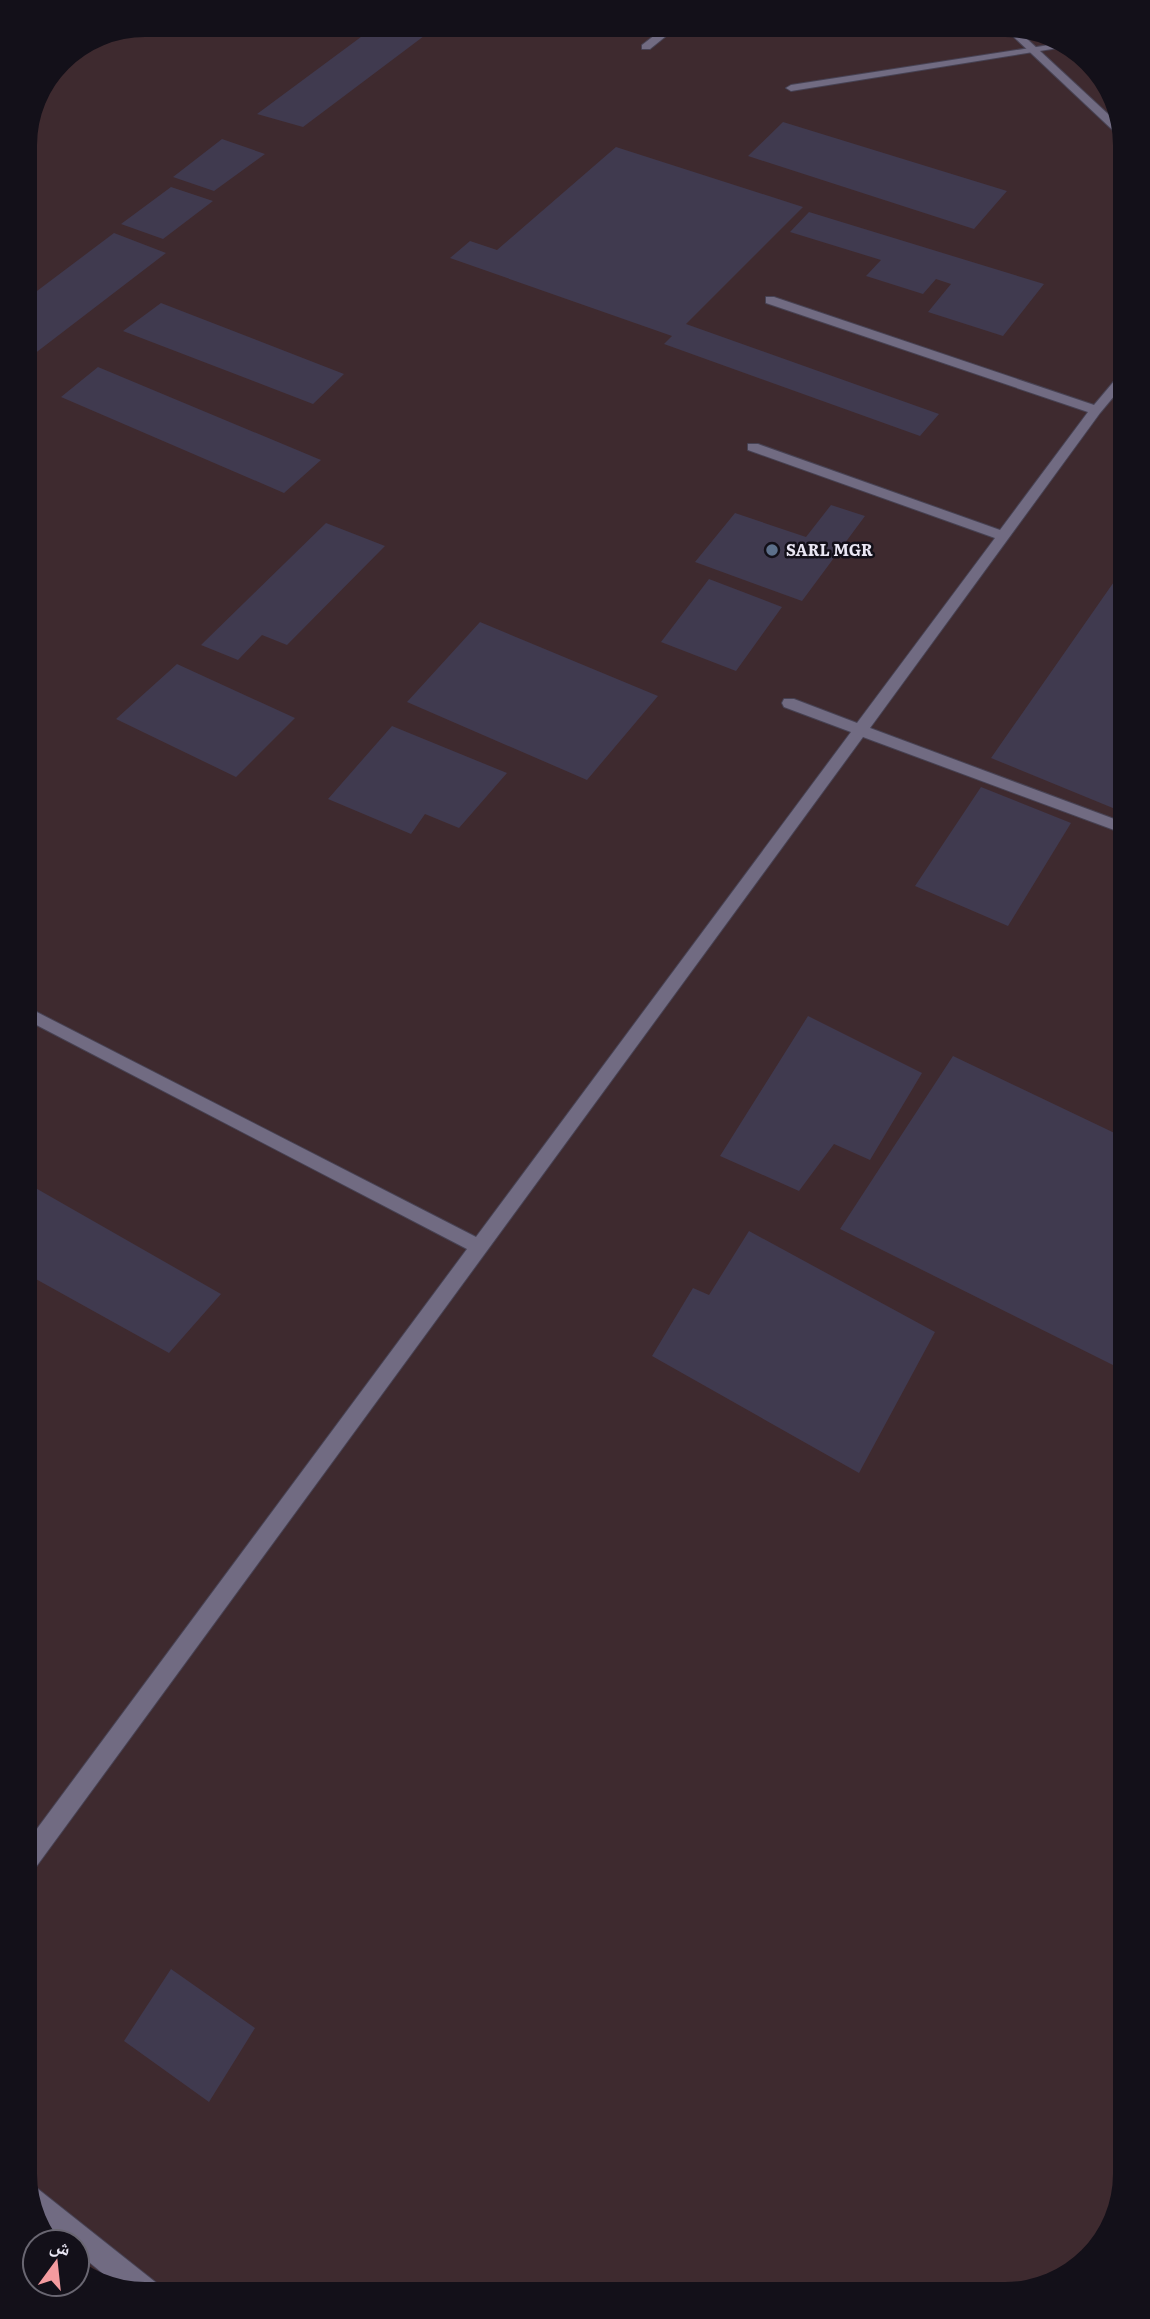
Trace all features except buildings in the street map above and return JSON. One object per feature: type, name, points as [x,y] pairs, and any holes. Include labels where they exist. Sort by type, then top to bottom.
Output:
[{"type":"street","points":[[646,47],[659,37]]},
{"type":"street","points":[[1021,38],[1111,122]]},
{"type":"street","points":[[791,88],[1051,47]]},
{"type":"street","points":[[770,300],[1096,410]]},
{"type":"street","points":[[37,1845],[1113,390]]},
{"type":"street","points":[[753,447],[1003,536]]},
{"type":"street","points":[[789,703],[1113,825]]},
{"type":"street","points":[[37,1018],[479,1247]]},
{"type":"street","points":[[43,2209],[134,2282]]},
{"type":"shaded area","points":[[144,37],[1013,37],[1040,42],[1077,63],[1091,79],[1105,103],[1113,144],[1113,2175],[1108,2209],[1095,2234],[1077,2256],[1047,2274],[1006,2282],[137,2282],[110,2277],[91,2268],[91,2228],[51,2228],[39,2196],[37,2175],[37,137],[40,117],[48,97],[73,63],[91,51],[110,42]]},
{"type":"place","name":"SARL MGR","points":[[772,550]]}]
